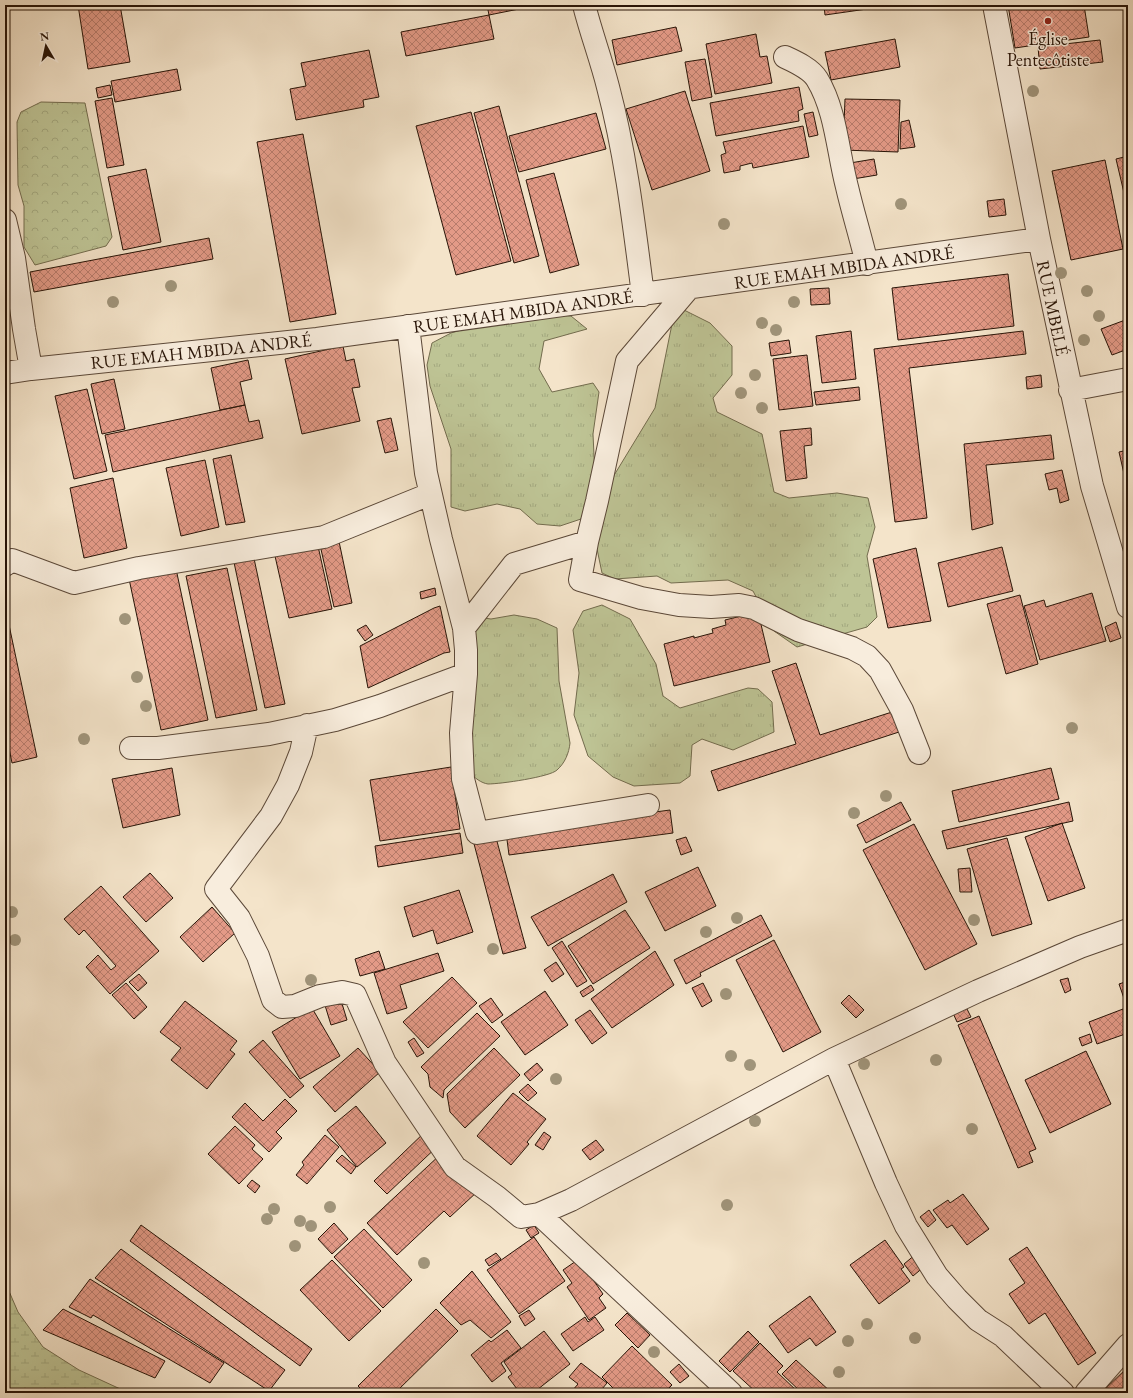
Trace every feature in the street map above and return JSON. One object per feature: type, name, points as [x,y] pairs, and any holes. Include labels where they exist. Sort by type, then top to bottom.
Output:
[{"type":"street","points":[[584,5],[608,87],[626,168],[644,295]]},
{"type":"street","name":"RUE MBELÉ","points":[[994,5],[1070,390],[1092,486],[1128,607]]},
{"type":"street","points":[[785,57],[800,64],[817,78],[831,108],[847,188],[859,228],[867,264]]},
{"type":"street","points":[[5,220],[14,258],[24,330],[32,369]]},
{"type":"street","name":"RUE EMAH MBIDA ANDRÉ","points":[[5,373],[254,346],[644,295],[1039,239]]},
{"type":"street","points":[[689,288],[627,362],[580,580],[641,598],[711,607],[739,605],[754,608],[798,630],[852,648],[867,656],[880,670],[902,710],[919,753]]},
{"type":"street","points":[[408,326],[426,473],[464,628],[466,674],[461,733],[463,779],[477,833],[648,805]]},
{"type":"street","points":[[1070,390],[1128,379]]},
{"type":"street","points":[[5,564],[12,560],[74,583],[139,568],[324,537],[430,494]]},
{"type":"street","points":[[464,628],[514,564],[587,542]]},
{"type":"street","points":[[131,748],[158,748],[269,734],[334,720],[380,706],[466,674]]},
{"type":"street","points":[[306,726],[301,752],[291,778],[271,816],[216,889],[239,918],[258,956],[273,1000],[282,1007],[295,1006],[320,996],[342,992],[355,995],[385,1063],[455,1167],[497,1197],[521,1217],[538,1214],[571,1200],[834,1059],[978,991],[1080,947],[1128,930]]},
{"type":"street","points":[[834,1059],[886,1184],[906,1226],[937,1276],[978,1320],[1003,1336],[1063,1393]]},
{"type":"street","points":[[538,1214],[731,1393]]},
{"type":"street","points":[[1086,1393],[1128,1345]]},
{"type":"green space","points":[[41,102],[85,103],[112,237],[106,246],[35,265],[24,247],[24,206],[18,185],[17,122],[21,112]]},
{"type":"green space","points":[[678,307],[710,323],[732,346],[732,375],[713,398],[717,412],[762,434],[774,492],[789,498],[837,493],[868,498],[875,527],[867,556],[877,617],[867,627],[797,647],[774,631],[753,591],[728,580],[671,583],[657,576],[615,579],[602,573],[596,544],[599,500],[655,408],[672,324]]},
{"type":"green space","points":[[551,314],[571,316],[587,329],[544,341],[539,369],[552,392],[593,383],[599,392],[593,434],[595,477],[581,519],[560,526],[537,524],[520,509],[497,504],[465,511],[451,507],[451,449],[430,386],[427,365],[432,343],[451,333],[471,327]]},
{"type":"green space","points":[[602,605],[630,619],[656,664],[663,696],[680,708],[748,688],[758,689],[772,702],[774,732],[733,750],[702,739],[692,745],[690,776],[680,783],[634,786],[613,777],[588,756],[574,715],[579,673],[573,630],[583,611]]},
{"type":"green space","points":[[514,615],[537,619],[557,628],[559,681],[570,743],[566,758],[553,773],[524,780],[488,784],[478,780],[470,773],[471,616],[491,619]]},
{"type":"green space","points":[[5,1282],[18,1312],[43,1347],[79,1370],[129,1393],[5,1393]]},
{"type":"building","points":[[78,5],[120,5],[130,62],[88,69]]},
{"type":"building","points":[[487,5],[539,5],[489,15]]},
{"type":"building","points":[[824,5],[888,5],[888,6],[825,15]]},
{"type":"building","name":"Église Pentecôtiste","points":[[1008,5],[1084,5],[1089,37],[1015,48]]},
{"type":"building","points":[[489,15],[494,39],[406,56],[401,32]]},
{"type":"building","points":[[676,27],[682,51],[617,65],[612,40]]},
{"type":"building","points":[[756,34],[760,57],[767,56],[772,83],[715,94],[706,44]]},
{"type":"building","points":[[895,39],[900,67],[831,80],[825,52]]},
{"type":"building","points":[[1100,40],[1103,62],[1040,69],[1038,47]]},
{"type":"building","points":[[369,50],[379,97],[363,100],[364,107],[296,120],[290,89],[306,86],[301,63]]},
{"type":"building","points":[[705,59],[712,97],[692,101],[685,62]]},
{"type":"building","points":[[177,69],[181,90],[115,102],[111,81]]},
{"type":"building","points":[[110,85],[112,95],[98,98],[96,88]]},
{"type":"building","points":[[799,87],[803,109],[798,111],[799,121],[716,136],[710,103]]},
{"type":"building","points":[[685,91],[710,171],[652,190],[626,109]]},
{"type":"building","points":[[112,98],[124,165],[107,168],[95,101]]},
{"type":"building","points":[[845,99],[900,100],[898,152],[843,150]]},
{"type":"building","points":[[499,106],[539,256],[514,263],[474,113]]},
{"type":"building","points":[[471,112],[511,261],[456,275],[416,126]]},
{"type":"building","points":[[813,112],[818,135],[809,137],[804,114]]},
{"type":"building","points":[[596,113],[606,149],[519,172],[509,136]]},
{"type":"building","points":[[909,120],[915,147],[900,149],[901,122]]},
{"type":"building","points":[[803,126],[809,157],[753,168],[752,163],[740,166],[740,170],[724,173],[721,155],[726,153],[723,142]]},
{"type":"building","points":[[303,134],[336,314],[290,322],[257,142]]},
{"type":"building","points":[[1128,156],[1128,210],[1116,159]]},
{"type":"building","points":[[874,159],[877,175],[853,179],[850,163]]},
{"type":"building","points":[[1105,160],[1123,249],[1071,260],[1052,171]]},
{"type":"building","points":[[146,169],[161,242],[123,250],[108,177]]},
{"type":"building","points":[[554,173],[579,265],[550,273],[526,180]]},
{"type":"building","points":[[1004,199],[1006,215],[989,217],[987,201]]},
{"type":"building","points":[[209,238],[213,259],[34,292],[30,272]]},
{"type":"building","points":[[1008,274],[1014,326],[898,340],[892,288]]},
{"type":"building","points":[[829,288],[830,304],[811,305],[810,289]]},
{"type":"building","points":[[1128,319],[1128,349],[1112,355],[1101,329]]},
{"type":"building","points":[[851,331],[856,379],[822,383],[816,336]]},
{"type":"building","points":[[1023,331],[1026,354],[909,368],[927,518],[895,522],[874,349]]},
{"type":"building","points":[[789,340],[791,353],[771,356],[769,343]]},
{"type":"building","points":[[343,346],[346,361],[354,359],[360,387],[352,388],[360,421],[302,434],[285,359]]},
{"type":"building","points":[[807,355],[813,406],[779,410],[773,359]]},
{"type":"building","points":[[248,360],[252,379],[240,382],[245,405],[220,410],[211,368]]},
{"type":"building","points":[[1041,375],[1042,387],[1027,389],[1026,377]]},
{"type":"building","points":[[114,379],[125,429],[102,434],[91,384]]},
{"type":"building","points":[[859,387],[860,400],[816,405],[814,392]]},
{"type":"building","points":[[87,389],[107,471],[74,479],[55,396]]},
{"type":"building","points":[[245,405],[249,422],[259,420],[263,438],[113,472],[105,435]]},
{"type":"building","points":[[391,418],[398,450],[385,453],[377,421]]},
{"type":"building","points":[[811,428],[812,445],[804,446],[807,478],[786,481],[780,431]]},
{"type":"building","points":[[1051,435],[1054,459],[986,465],[993,524],[972,530],[964,444]]},
{"type":"building","points":[[1128,450],[1128,487],[1127,487],[1119,452]]},
{"type":"building","points":[[231,455],[245,522],[226,525],[213,459]]},
{"type":"building","points":[[205,460],[219,527],[181,536],[166,468]]},
{"type":"building","points":[[1062,470],[1069,500],[1060,503],[1057,488],[1049,490],[1045,474]]},
{"type":"building","points":[[113,478],[127,548],[84,558],[70,488]]},
{"type":"building","points":[[337,532],[352,603],[334,607],[318,536]]},
{"type":"building","points":[[318,546],[332,609],[289,618],[275,556]]},
{"type":"building","points":[[1002,547],[1013,591],[948,607],[938,563]]},
{"type":"building","points":[[916,548],[931,621],[888,628],[873,559]]},
{"type":"building","points":[[252,549],[285,704],[265,708],[232,553]]},
{"type":"building","points":[[175,564],[208,720],[161,730],[128,574]]},
{"type":"building","points":[[227,568],[257,710],[216,718],[186,576]]},
{"type":"building","points":[[435,588],[436,595],[421,599],[420,592]]},
{"type":"building","points":[[1092,593],[1106,641],[1040,660],[1024,606],[1044,600],[1046,607]]},
{"type":"building","points":[[1020,595],[1038,664],[1006,674],[987,604]]},
{"type":"building","points":[[5,606],[37,757],[12,763],[5,728]]},
{"type":"building","points":[[440,606],[450,652],[444,653],[368,688],[360,646]]},
{"type":"building","points":[[758,612],[770,662],[674,686],[664,644],[694,636],[694,638],[713,633],[712,629],[726,625],[725,620]]},
{"type":"building","points":[[1116,622],[1121,638],[1110,642],[1105,627]]},
{"type":"building","points":[[366,625],[373,635],[365,641],[357,630]]},
{"type":"building","points":[[796,663],[820,735],[892,712],[899,732],[718,791],[711,771],[796,744],[772,671]]},
{"type":"building","points":[[451,767],[460,829],[380,841],[370,780]]},
{"type":"building","points":[[172,768],[180,815],[123,828],[112,779]]},
{"type":"building","points":[[1051,768],[1059,799],[959,822],[952,791]]},
{"type":"building","points":[[901,802],[911,820],[866,843],[857,825]]},
{"type":"building","points":[[1069,802],[1073,821],[947,849],[942,831]]},
{"type":"building","points":[[670,810],[673,833],[509,855],[506,832]]},
{"type":"building","points":[[1062,823],[1085,888],[1048,901],[1025,837]]},
{"type":"building","points":[[914,824],[977,944],[925,970],[863,850]]},
{"type":"building","points":[[460,833],[463,853],[378,867],[375,846]]},
{"type":"building","points":[[495,834],[526,948],[503,954],[473,840]]},
{"type":"building","points":[[686,837],[692,851],[681,855],[676,840]]},
{"type":"building","points":[[1007,838],[1032,924],[992,936],[967,849]]},
{"type":"building","points":[[698,867],[716,906],[665,931],[645,892]]},
{"type":"building","points":[[970,868],[972,892],[960,892],[958,869]]},
{"type":"building","points":[[150,873],[173,898],[146,922],[123,897]]},
{"type":"building","points":[[613,874],[627,902],[548,946],[531,917]]},
{"type":"building","points":[[101,886],[159,951],[110,994],[86,967],[98,955],[111,970],[116,966],[84,930],[79,935],[64,919]]},
{"type":"building","points":[[459,890],[473,932],[437,944],[433,930],[413,937],[404,907]]},
{"type":"building","points":[[212,907],[235,933],[203,962],[180,937]]},
{"type":"building","points":[[625,910],[650,948],[593,984],[568,946]]},
{"type":"building","points":[[761,915],[772,936],[700,973],[701,976],[686,984],[674,960]]},
{"type":"building","points":[[774,940],[821,1032],[783,1052],[736,960]]},
{"type":"building","points":[[562,941],[587,981],[577,987],[552,948]]},
{"type":"building","points":[[379,951],[385,969],[360,976],[355,959]]},
{"type":"building","points":[[655,951],[674,985],[612,1028],[591,999]]},
{"type":"building","points":[[438,953],[444,971],[400,985],[407,1008],[387,1014],[374,973]]},
{"type":"building","points":[[556,962],[564,974],[552,982],[544,970]]},
{"type":"building","points":[[139,974],[147,983],[138,991],[129,982]]},
{"type":"building","points":[[452,977],[477,1003],[428,1048],[403,1022]]},
{"type":"building","points":[[1068,978],[1071,990],[1065,993],[1060,980]]},
{"type":"building","points":[[1128,981],[1128,1010],[1119,984]]},
{"type":"building","points":[[126,983],[147,1007],[134,1019],[112,995]]},
{"type":"building","points":[[703,983],[712,1001],[702,1007],[692,988]]},
{"type":"building","points":[[591,985],[594,990],[583,997],[580,992]]},
{"type":"building","points":[[545,991],[568,1025],[525,1055],[501,1022]]},
{"type":"building","points":[[849,995],[864,1010],[856,1018],[841,1003]]},
{"type":"building","points":[[340,997],[347,1020],[331,1025],[324,1002]]},
{"type":"building","points":[[491,998],[503,1015],[492,1023],[479,1006]]},
{"type":"building","points":[[185,1001],[237,1041],[230,1050],[235,1054],[207,1089],[171,1060],[181,1048],[160,1032]]},
{"type":"building","points":[[966,1007],[971,1017],[957,1022],[953,1013]]},
{"type":"building","points":[[312,1008],[340,1056],[300,1079],[272,1032]]},
{"type":"building","points":[[1123,1009],[1128,1023],[1128,1033],[1097,1044],[1089,1022]]},
{"type":"building","points":[[590,1010],[607,1033],[592,1044],[575,1020]]},
{"type":"building","points":[[477,1013],[500,1036],[444,1090],[443,1098],[430,1087],[428,1074],[421,1067]]},
{"type":"building","points":[[979,1016],[1036,1149],[1029,1152],[1033,1162],[1018,1168],[958,1025]]},
{"type":"building","points":[[1090,1034],[1092,1042],[1082,1046],[1079,1038]]},
{"type":"building","points":[[414,1038],[424,1053],[417,1057],[408,1042]]},
{"type":"building","points":[[263,1040],[304,1086],[290,1098],[249,1052]]},
{"type":"building","points":[[358,1048],[380,1072],[335,1112],[313,1087]]},
{"type":"building","points":[[494,1048],[520,1075],[465,1128],[450,1112],[447,1094]]},
{"type":"building","points":[[1086,1051],[1111,1104],[1050,1133],[1025,1080]]},
{"type":"building","points":[[537,1063],[543,1070],[530,1081],[524,1074]]},
{"type":"building","points":[[528,1084],[537,1093],[528,1101],[519,1092]]},
{"type":"building","points":[[513,1093],[546,1119],[527,1142],[529,1144],[511,1165],[477,1136]]},
{"type":"building","points":[[285,1099],[297,1111],[276,1132],[282,1138],[269,1152],[232,1117],[245,1103],[263,1121]]},
{"type":"building","points":[[356,1106],[386,1143],[357,1167],[327,1130]]},
{"type":"building","points":[[235,1126],[255,1145],[252,1149],[263,1159],[239,1184],[208,1154]]},
{"type":"building","points":[[428,1129],[441,1143],[387,1194],[374,1181]]},
{"type":"building","points":[[544,1132],[551,1137],[543,1150],[535,1145]]},
{"type":"building","points":[[325,1135],[339,1147],[307,1184],[296,1175],[304,1165],[302,1162]]},
{"type":"building","points":[[596,1140],[604,1150],[590,1160],[582,1150]]},
{"type":"building","points":[[442,1153],[478,1191],[450,1217],[444,1211],[397,1255],[367,1223]]},
{"type":"building","points":[[342,1155],[356,1167],[351,1174],[336,1161]]},
{"type":"building","points":[[252,1180],[260,1186],[255,1193],[247,1186]]},
{"type":"building","points":[[963,1194],[989,1229],[967,1245],[952,1225],[947,1228],[933,1210],[948,1200],[950,1203]]},
{"type":"building","points":[[929,1210],[936,1220],[928,1227],[920,1217]]},
{"type":"building","points":[[334,1223],[348,1239],[332,1254],[318,1239]]},
{"type":"building","points":[[141,1225],[312,1349],[300,1366],[130,1241]]},
{"type":"building","points":[[534,1225],[539,1233],[531,1238],[526,1230]]},
{"type":"building","points":[[364,1229],[412,1280],[383,1308],[334,1257]]},
{"type":"building","points":[[534,1237],[565,1281],[519,1314],[487,1270]]},
{"type":"building","points":[[885,1240],[904,1267],[901,1269],[910,1281],[879,1304],[850,1265]]},
{"type":"building","points":[[1027,1247],[1096,1353],[1078,1365],[1045,1313],[1029,1324],[1009,1294],[1025,1283],[1009,1259]]},
{"type":"building","points":[[121,1249],[285,1370],[269,1391],[95,1278]]},
{"type":"building","points":[[496,1253],[501,1259],[489,1266],[485,1260]]},
{"type":"building","points":[[916,1254],[925,1266],[913,1276],[904,1264]]},
{"type":"building","points":[[579,1259],[603,1294],[599,1298],[606,1308],[589,1320],[567,1287],[572,1283],[563,1270]]},
{"type":"building","points":[[332,1260],[381,1311],[349,1341],[300,1290]]},
{"type":"building","points":[[472,1271],[511,1322],[491,1338],[470,1320],[461,1325],[440,1303]]},
{"type":"building","points":[[90,1279],[224,1363],[210,1383],[93,1315],[91,1318],[69,1307]]},
{"type":"building","points":[[810,1296],[836,1332],[816,1346],[810,1338],[788,1353],[769,1326]]},
{"type":"building","points":[[63,1309],[165,1361],[155,1378],[43,1330]]},
{"type":"building","points":[[436,1309],[458,1331],[395,1393],[365,1393],[358,1386]]},
{"type":"building","points":[[529,1310],[535,1319],[525,1326],[519,1316]]},
{"type":"building","points":[[627,1313],[650,1335],[638,1348],[615,1325]]},
{"type":"building","points":[[585,1317],[588,1322],[595,1317],[604,1330],[573,1351],[561,1334]]},
{"type":"building","points":[[507,1330],[521,1348],[501,1363],[506,1371],[492,1382],[471,1355],[489,1340],[491,1342]]},
{"type":"building","points":[[544,1331],[570,1364],[533,1393],[520,1393],[508,1377],[512,1374],[504,1362]]},
{"type":"building","points":[[748,1331],[759,1342],[730,1372],[719,1361]]},
{"type":"building","points":[[760,1343],[783,1366],[777,1372],[799,1393],[757,1393],[733,1371]]},
{"type":"building","points":[[632,1346],[672,1385],[664,1393],[618,1393],[602,1377]]},
{"type":"building","points":[[796,1360],[832,1393],[802,1393],[782,1374]]},
{"type":"building","points":[[581,1363],[607,1383],[602,1389],[607,1393],[574,1393],[572,1391],[578,1384],[569,1377]]},
{"type":"building","points":[[679,1364],[689,1376],[680,1383],[670,1372]]},
{"type":"building","points":[[1128,1367],[1128,1393],[1105,1393],[1103,1391]]},
{"type":"place","name":"Église Pentecôtiste","points":[[1048,21]]}]
